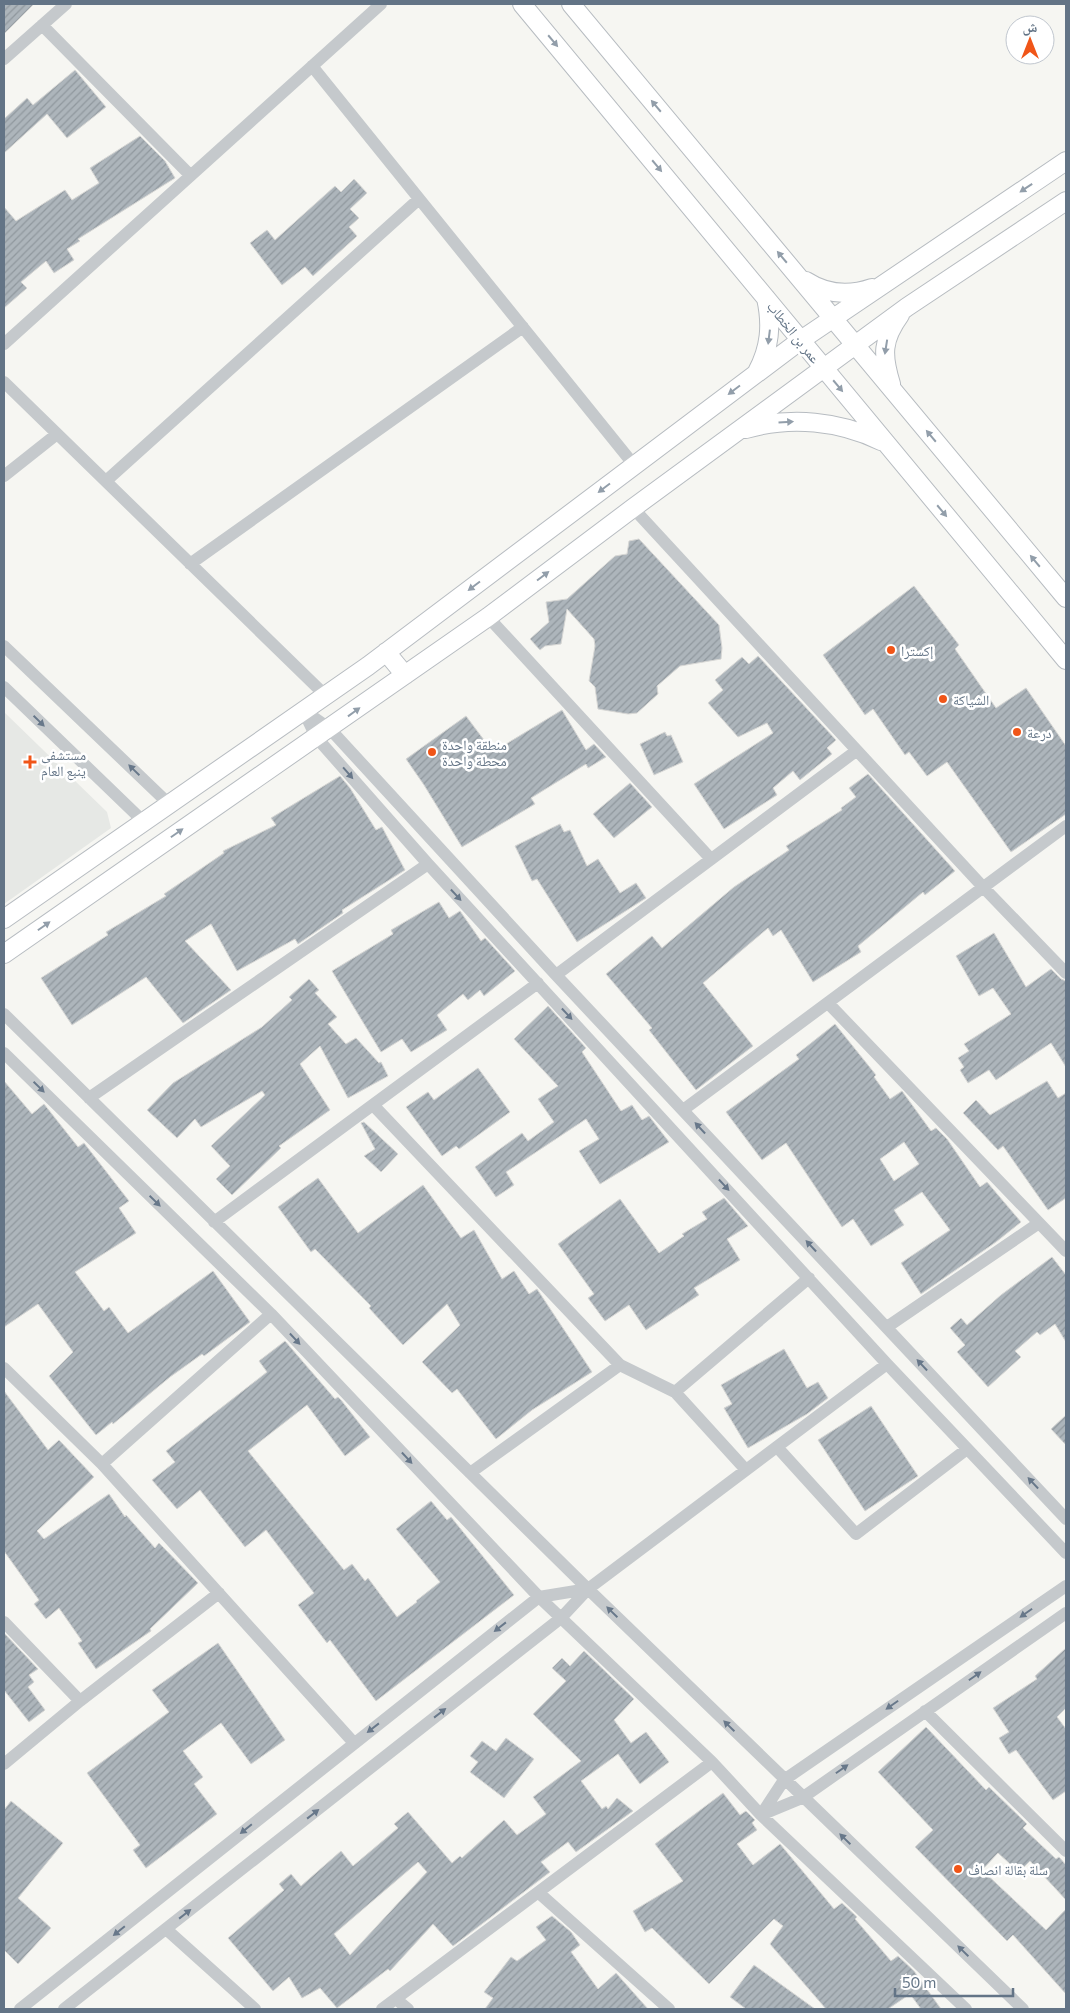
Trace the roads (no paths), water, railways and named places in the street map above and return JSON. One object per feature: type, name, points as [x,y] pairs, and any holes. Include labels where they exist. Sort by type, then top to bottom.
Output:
[{"type":"main road","name":"عمر بن الخطاب","points":[[522,4],[1066,660]]},
{"type":"main road","points":[[571,4],[1066,598]]},
{"type":"main road","points":[[4,919],[386,652],[801,340],[1066,161]]},
{"type":"main road","points":[[4,954],[488,617],[907,307],[1066,201]]},
{"type":"main road","points":[[799,277],[819,289],[838,293],[860,292],[883,284]]},
{"type":"main road","points":[[756,374],[762,362],[769,337],[769,310],[766,298]]},
{"type":"main road","points":[[894,391],[884,364],[884,346],[891,328],[907,307]]},
{"type":"main road","points":[[738,431],[775,423],[813,422],[850,429],[885,442]]},
{"type":"main road","points":[[386,652],[405,675]]},
{"type":"street","points":[[4,59],[66,4]]},
{"type":"street","points":[[4,344],[380,4]]},
{"type":"street","points":[[42,24],[190,175]]},
{"type":"street","points":[[312,66],[634,465]]},
{"type":"street","points":[[106,481],[419,198]]},
{"type":"street","points":[[190,564],[523,327]]},
{"type":"street","points":[[4,382],[325,695]]},
{"type":"street","points":[[4,476],[57,434]]},
{"type":"street","points":[[633,508],[983,888],[1066,973]]},
{"type":"street","points":[[488,617],[711,859]]},
{"type":"street","points":[[4,646],[169,804]]},
{"type":"street","points":[[4,688],[144,822]]},
{"type":"street","points":[[303,710],[428,864],[887,1364],[1066,1552]]},
{"type":"street","points":[[323,733],[556,975],[1066,1519]]},
{"type":"street","points":[[556,975],[856,751]]},
{"type":"street","points":[[683,1110],[1066,826]]},
{"type":"street","points":[[89,1098],[428,864]]},
{"type":"street","points":[[214,1222],[374,1106],[538,983]]},
{"type":"street","points":[[828,1002],[1066,1251]]},
{"type":"street","points":[[4,1014],[802,1798],[1023,2009]]},
{"type":"street","points":[[4,1053],[272,1314],[539,1597],[712,1762],[761,1815],[959,2007]]},
{"type":"street","points":[[374,1106],[620,1364],[674,1392],[746,1470]]},
{"type":"street","points":[[887,1327],[1039,1223]]},
{"type":"street","points":[[674,1392],[810,1278]]},
{"type":"street","points":[[102,1464],[272,1314]]},
{"type":"street","points":[[470,1472],[620,1364]]},
{"type":"street","points":[[64,2009],[561,1618],[588,1589],[887,1364]]},
{"type":"street","points":[[4,1368],[102,1464],[354,1743]]},
{"type":"street","points":[[777,1446],[856,1534],[967,1449]]},
{"type":"street","points":[[761,1815],[784,1780],[1066,1586]]},
{"type":"street","points":[[20,2009],[539,1597],[588,1589]]},
{"type":"street","points":[[4,1764],[80,1700],[219,1593]]},
{"type":"street","points":[[761,1815],[802,1798],[925,1711],[1063,1620]]},
{"type":"street","points":[[4,1622],[80,1700]]},
{"type":"street","points":[[925,1711],[1066,1851]]},
{"type":"street","points":[[382,2009],[712,1762]]},
{"type":"street","points":[[539,1893],[669,2009]]},
{"type":"street","points":[[166,1929],[255,2009]]},
{"type":"street","points":[[396,1999],[408,2009]]},
{"type":"place","name":"إكسترا","points":[[891,650]]},
{"type":"place","name":"الشياكة","points":[[943,699]]},
{"type":"place","name":"درعة","points":[[1017,732]]},
{"type":"place","name":"منطقة واحدة محطة واحدة","points":[[432,752]]},
{"type":"place","name":"مستشفى ينبع العام","points":[[30,762]]},
{"type":"place","name":"سلة بقالة انصاف","points":[[958,1869]]}]
